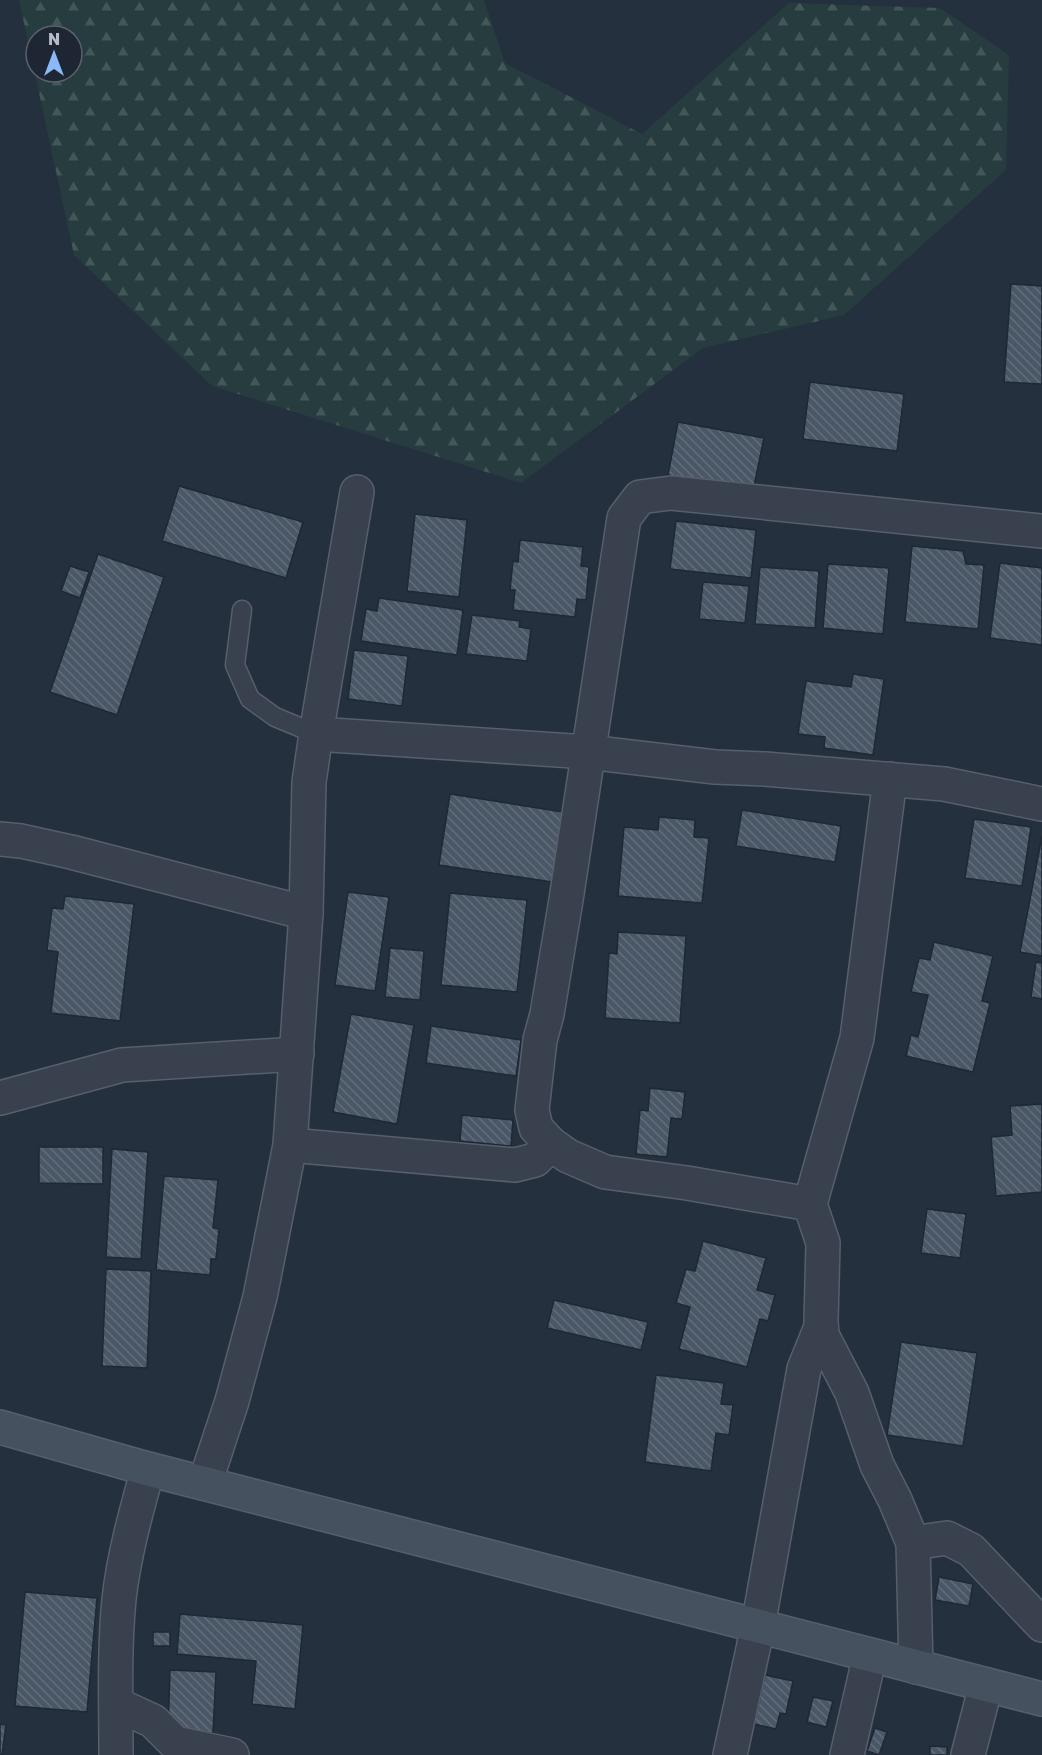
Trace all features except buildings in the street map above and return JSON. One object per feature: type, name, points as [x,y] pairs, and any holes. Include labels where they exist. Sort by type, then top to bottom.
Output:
[{"type":"street","points":[[205,1484],[232,1401],[260,1297],[290,1145],[306,913],[309,782],[357,492]]},
{"type":"street","points":[[810,1204],[605,1172],[568,1156],[551,1144],[536,1128],[533,1120],[532,1110],[540,1040],[547,1014],[566,900],[624,518],[640,497],[670,493],[1042,531]]},
{"type":"street","points":[[316,734],[588,752],[715,767],[944,784],[1042,804]]},
{"type":"street","points":[[890,779],[857,1038],[810,1204],[823,1243],[822,1335],[852,1393],[877,1466],[895,1500],[913,1543],[916,1667]]},
{"type":"street","points":[[0,839],[72,852],[306,913]]},
{"type":"street","points":[[0,1098],[122,1065],[297,1054]]},
{"type":"street","points":[[290,1145],[515,1165],[535,1160],[551,1144]]},
{"type":"street","points":[[730,1755],[758,1626],[804,1369],[821,1327]]},
{"type":"street","points":[[0,1427],[205,1484],[1042,1700]]},
{"type":"street","points":[[116,1755],[116,1661],[119,1600],[124,1563],[148,1469]]},
{"type":"street","points":[[913,1543],[947,1538],[971,1550],[1042,1625]]},
{"type":"street","points":[[847,1755],[870,1655]]},
{"type":"street","points":[[968,1755],[986,1685]]},
{"type":"street","points":[[116,1704],[153,1721],[175,1743],[232,1755]]},
{"type":"lane","points":[[242,610],[235,665],[250,699],[275,717],[316,734]]},
{"type":"green space","points":[[19,0],[484,0],[505,63],[642,134],[789,3],[940,8],[1009,55],[1006,170],[844,315],[703,348],[521,483],[212,386],[74,255],[37,84],[84,84],[84,24],[24,24]]}]
